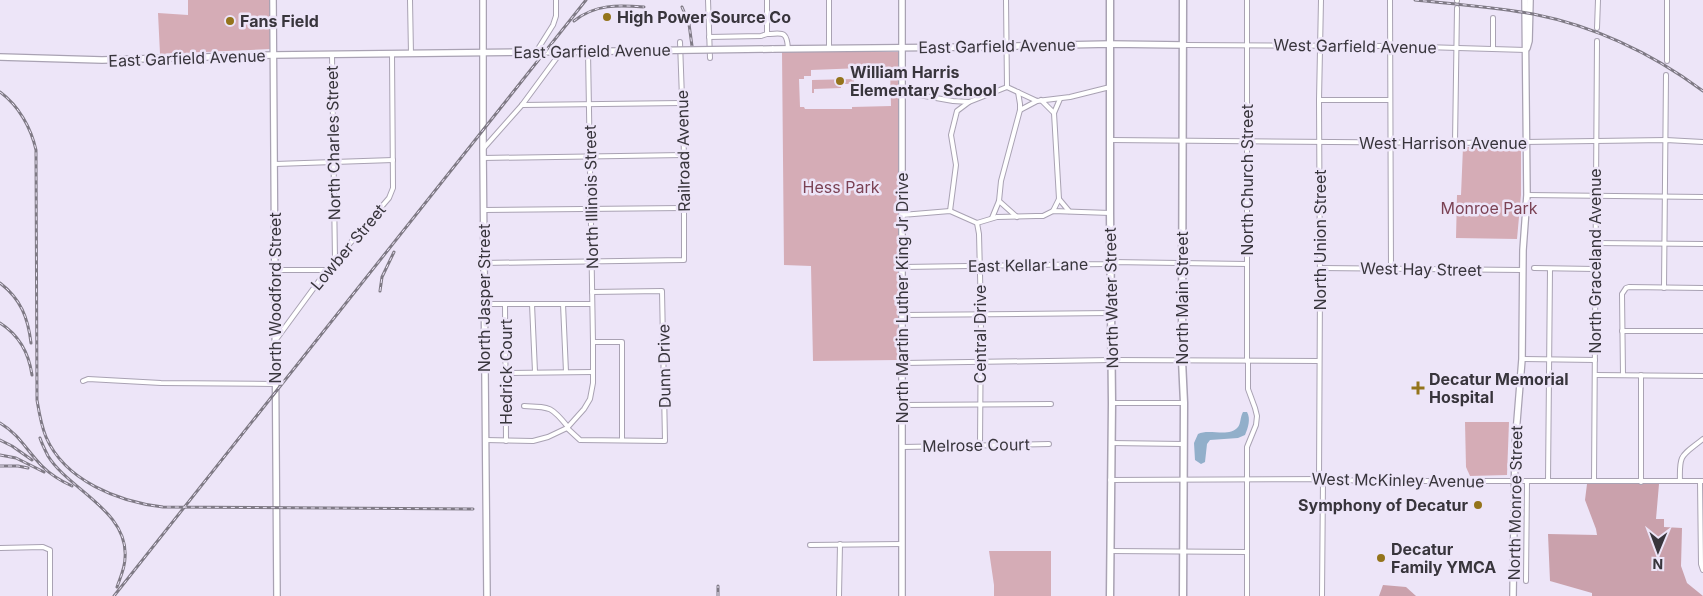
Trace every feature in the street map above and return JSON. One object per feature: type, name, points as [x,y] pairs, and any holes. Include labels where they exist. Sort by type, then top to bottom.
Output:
[{"type":"main road","name":"North Water Street","points":[[1110,0],[1112,360],[1110,596]]},
{"type":"main road","name":"North Main Street","points":[[1183,0],[1183,596]]},
{"type":"street","name":"North Woodford Street","points":[[274,0],[277,596]]},
{"type":"street","points":[[410,0],[411,54]]},
{"type":"street","name":"North Jasper Street","points":[[483,0],[487,596]]},
{"type":"street","points":[[536,52],[553,25],[556,16],[556,0]]},
{"type":"street","points":[[708,0],[710,58]]},
{"type":"street","points":[[767,0],[767,34]]},
{"type":"street","points":[[829,0],[829,48]]},
{"type":"street","name":"North Martin Luther King Jr Drive","points":[[902,0],[902,596]]},
{"type":"street","points":[[1006,0],[1007,87]]},
{"type":"street","name":"North Church Street","points":[[1247,0],[1247,361],[1248,388],[1256,408],[1257,418],[1256,426],[1248,444],[1247,479]]},
{"type":"street","name":"North Union Street","points":[[1321,0],[1319,46],[1319,361],[1322,596]]},
{"type":"street","points":[[1390,0],[1390,269]]},
{"type":"street","name":"North Monroe Street","points":[[1514,596],[1516,430],[1522,359],[1522,270],[1527,195],[1525,0]]},
{"type":"street","name":"North Monroe Street","points":[[1526,50],[1529,41],[1530,0]]},
{"type":"street","points":[[1597,28],[1598,0]]},
{"type":"street","points":[[1667,0],[1667,60]]},
{"type":"street","points":[[1455,144],[1457,8]]},
{"type":"street","points":[[1493,18],[1493,49]]},
{"type":"street","points":[[709,37],[761,36],[776,32],[783,34],[788,49]]},
{"type":"street","name":"North Graceland Avenue","points":[[1594,481],[1597,41]]},
{"type":"street","name":"Railroad Avenue","points":[[592,262],[684,260],[684,155],[680,42]]},
{"type":"street","name":"East Garfield Avenue","points":[[0,57],[102,60],[483,52],[1110,44],[1184,45]]},
{"type":"street","name":"West Garfield Avenue","points":[[1184,45],[1390,46],[1526,50]]},
{"type":"street","points":[[483,149],[522,105],[561,52]]},
{"type":"street","name":"North Illinois Street","points":[[567,428],[584,409],[590,399],[593,383],[588,52]]},
{"type":"street","name":"Lowber Street","points":[[276,341],[327,270],[389,198],[393,188],[392,54]]},
{"type":"street","name":"North Charles Street","points":[[332,55],[336,261]]},
{"type":"street","points":[[1664,288],[1666,75]]},
{"type":"street","points":[[950,211],[956,165],[951,135],[958,111],[969,102],[1007,87],[1039,100],[1054,113]]},
{"type":"street","points":[[1020,110],[1039,100],[1060,99],[1110,87]]},
{"type":"street","points":[[902,92],[952,101],[969,102]]},
{"type":"street","points":[[992,218],[999,202],[1001,181],[1020,110],[1018,92]]},
{"type":"street","points":[[1060,99],[1054,113],[1060,199],[1069,212]]},
{"type":"street","points":[[1319,100],[1390,100]]},
{"type":"street","points":[[952,101],[958,111]]},
{"type":"street","points":[[522,105],[682,103]]},
{"type":"street","name":"West Harrison Avenue","points":[[1110,140],[1455,144],[1666,140],[1703,142]]},
{"type":"street","points":[[483,158],[684,155]]},
{"type":"street","points":[[275,164],[393,160]]},
{"type":"street","points":[[1527,195],[1703,197]]},
{"type":"street","points":[[1053,211],[1060,199]]},
{"type":"street","points":[[999,202],[1017,217]]},
{"type":"street","points":[[484,210],[684,208]]},
{"type":"street","points":[[902,215],[950,211],[977,223],[992,218],[1043,216],[1053,211],[1110,213]]},
{"type":"street","name":"Central Drive","points":[[977,223],[981,314],[980,445]]},
{"type":"street","points":[[1595,243],[1703,244]]},
{"type":"street","points":[[484,263],[592,262]]},
{"type":"street","name":"East Kellar Lane","points":[[903,267],[1106,264],[1111,262],[1247,264]]},
{"type":"street","name":"West Hay Street","points":[[1320,268],[1522,270]]},
{"type":"street","points":[[1534,268],[1595,269]]},
{"type":"street","points":[[1548,481],[1550,269]]},
{"type":"street","points":[[275,270],[327,270]]},
{"type":"street","points":[[1622,375],[1622,294],[1626,288],[1703,288]]},
{"type":"street","name":"Dunn Drive","points":[[592,292],[662,291],[665,441],[622,440]]},
{"type":"street","points":[[485,304],[592,304]]},
{"type":"street","name":"Hedrick Court","points":[[505,304],[506,441]]},
{"type":"street","points":[[532,304],[535,372]]},
{"type":"street","points":[[563,304],[566,372]]},
{"type":"street","points":[[903,315],[1111,313]]},
{"type":"street","points":[[1622,331],[1703,331]]},
{"type":"street","points":[[524,406],[548,407],[555,412],[567,428],[580,440],[622,440],[622,342],[593,342]]},
{"type":"street","points":[[1522,359],[1595,360]]},
{"type":"street","points":[[903,363],[1112,360],[1319,361]]},
{"type":"street","points":[[505,373],[593,372]]},
{"type":"street","points":[[1595,375],[1703,376]]},
{"type":"street","points":[[1641,482],[1642,375]]},
{"type":"street","points":[[83,381],[88,379],[160,383],[276,384]]},
{"type":"street","points":[[1112,402],[1184,403]]},
{"type":"street","points":[[903,405],[1051,404]]},
{"type":"street","points":[[485,440],[533,441],[548,437],[567,428]]},
{"type":"street","points":[[1680,481],[1681,457],[1703,439]]},
{"type":"street","name":"Melrose Court","points":[[903,447],[1050,444]]},
{"type":"street","points":[[1111,444],[1183,444]]},
{"type":"street","points":[[1247,479],[1247,596]]},
{"type":"street","name":"West McKinley Avenue","points":[[1110,480],[1702,481]]},
{"type":"street","points":[[1526,581],[1527,481]]},
{"type":"street","points":[[1702,481],[1701,564],[1703,570]]},
{"type":"street","points":[[839,596],[840,544]]},
{"type":"street","points":[[810,545],[902,544]]},
{"type":"street","points":[[0,548],[43,547],[50,550],[50,596]]},
{"type":"street","points":[[1110,551],[1247,552]]},
{"type":"green space","points":[[188,0],[270,0],[270,49],[160,54],[158,13],[188,15]]},
{"type":"green space","name":"Hess Park","points":[[782,52],[898,52],[898,360],[813,361],[811,266],[784,265]],"holes":[[[890,67],[891,106],[852,107],[852,109],[805,109],[800,107],[799,79],[804,79],[804,76],[811,76],[811,70],[862,68],[862,73],[872,73],[872,69]]]},
{"type":"green space","points":[[854,79],[854,84],[841,84],[841,88],[814,89],[814,93],[812,93],[812,80]]},
{"type":"green space","name":"Monroe Park","points":[[1463,147],[1521,148],[1521,195],[1517,239],[1456,238],[1457,195],[1461,195]]},
{"type":"green space","points":[[1465,422],[1509,422],[1507,475],[1470,476],[1466,467]]},
{"type":"green space","points":[[989,551],[1051,551],[1051,596],[994,596]]},
{"type":"shaded area","points":[[1587,484],[1659,484],[1656,519],[1664,519],[1664,527],[1682,528],[1681,566],[1687,583],[1703,596],[1592,596],[1592,593],[1550,581],[1548,534],[1597,535],[1585,500]]},
{"type":"shaded area","points":[[1383,585],[1406,587],[1416,596],[1379,596]]},
{"type":"water","points":[[1243,412],[1247,412],[1249,418],[1245,435],[1238,438],[1210,440],[1207,444],[1205,462],[1201,464],[1195,460],[1194,443],[1198,434],[1203,432],[1230,432],[1238,427]]},
{"type":"railway","points":[[114,596],[586,0]]},
{"type":"railway","points":[[1415,0],[1474,6],[1556,19],[1622,43],[1664,65],[1703,91]]},
{"type":"railway","points":[[574,21],[590,11],[607,7],[644,7]]},
{"type":"railway","points":[[682,7],[689,24],[692,46]]},
{"type":"railway","points":[[0,92],[13,104],[23,118],[36,150],[37,400],[41,423],[46,437],[66,466],[95,487],[129,500],[163,507],[473,509]]},
{"type":"railway","points":[[380,291],[382,277],[394,252]]},
{"type":"railway","points":[[0,283],[18,302],[28,325],[31,343]]},
{"type":"railway","points":[[0,323],[18,339],[26,352],[32,375]]},
{"type":"railway","points":[[0,423],[18,437],[45,469],[56,478],[72,486]]},
{"type":"railway","points":[[40,438],[48,456],[58,468],[69,480],[96,502],[118,527],[124,542],[125,558],[117,587]]},
{"type":"railway","points":[[0,440],[32,460]]},
{"type":"railway","points":[[0,455],[16,458],[44,472]]},
{"type":"railway","points":[[0,466],[28,468]]},
{"type":"railway","points":[[718,586],[718,596]]},
{"type":"place","name":"High Power Source Co","points":[[607,17]]},
{"type":"place","name":"Fans Field","points":[[230,21]]},
{"type":"place","name":"William Harris Elementary School","points":[[840,81]]},
{"type":"place","name":"Decatur Memorial Hospital","points":[[1418,388]]},
{"type":"place","name":"Symphony of Decatur","points":[[1478,505]]},
{"type":"place","name":"Decatur Family YMCA","points":[[1381,558]]}]
